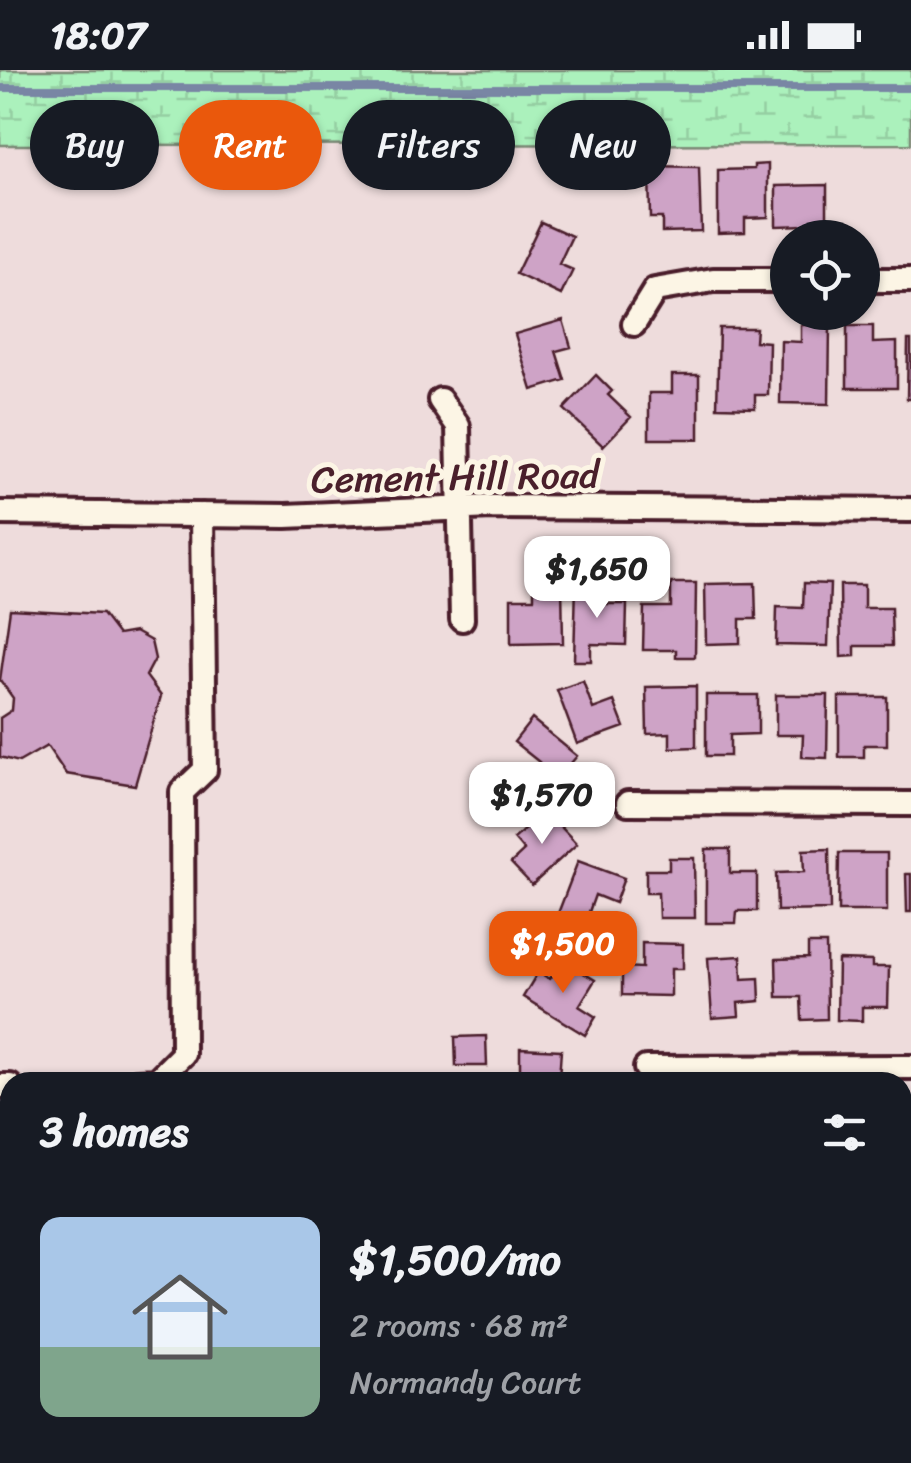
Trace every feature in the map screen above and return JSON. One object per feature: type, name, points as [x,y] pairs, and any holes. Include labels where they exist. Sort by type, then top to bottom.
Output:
[{"type":"street","points":[[634,324],[655,290],[714,280],[770,280]]},
{"type":"street","points":[[880,280],[911,280]]},
{"type":"street","points":[[440,400],[458,426],[462,619]]},
{"type":"street","name":"Cement Hill Road","points":[[0,514],[344,515],[461,508],[911,510]]},
{"type":"street","points":[[164,1072],[183,1054],[182,792],[205,770],[202,515]]},
{"type":"street","points":[[628,803],[911,804]]},
{"type":"street","points":[[646,1068],[911,1067]]},
{"type":"green space","points":[[0,70],[911,70],[911,144],[671,144],[671,100],[535,100],[535,144],[515,144],[515,100],[342,100],[342,145],[322,145],[322,100],[179,100],[179,145],[159,145],[159,100],[30,100],[30,145],[0,145]]},
{"type":"building","points":[[768,164],[768,217],[745,218],[745,232],[718,233],[718,170],[754,169],[754,165]]},
{"type":"building","points":[[671,166],[699,167],[701,231],[662,232],[662,218],[650,218],[649,190],[671,190]]},
{"type":"building","points":[[827,185],[827,220],[776,220],[776,186]]},
{"type":"building","points":[[541,222],[572,236],[559,264],[573,270],[561,295],[516,274]]},
{"type":"building","points":[[563,320],[571,347],[556,351],[565,380],[532,390],[515,334]]},
{"type":"building","points":[[719,328],[756,328],[755,341],[769,342],[768,395],[755,395],[755,408],[717,407]]},
{"type":"building","points":[[801,330],[830,330],[829,404],[780,403],[781,341],[801,342]]},
{"type":"building","points":[[847,330],[873,330],[873,343],[897,342],[897,388],[847,388]]},
{"type":"building","points":[[911,340],[911,399],[907,399]]},
{"type":"building","points":[[596,375],[612,391],[608,395],[631,417],[603,446],[564,409]]},
{"type":"building","points":[[672,375],[699,375],[699,439],[649,439],[649,393],[672,393]]},
{"type":"building","points":[[534,583],[562,583],[563,643],[511,644],[511,598],[534,598]]},
{"type":"building","points":[[576,583],[604,583],[604,604],[627,604],[626,645],[591,644],[591,661],[574,661]]},
{"type":"building","points":[[671,583],[696,583],[695,657],[676,657],[676,650],[643,650],[644,607],[671,607]]},
{"type":"building","points":[[755,583],[756,619],[740,619],[740,643],[706,644],[705,584]]},
{"type":"building","points":[[804,583],[830,584],[828,646],[776,645],[777,607],[803,608]]},
{"type":"building","points":[[840,585],[864,585],[864,608],[891,608],[892,646],[855,646],[855,656],[841,657]]},
{"type":"building","points":[[10,609],[102,614],[118,635],[135,632],[151,641],[155,659],[146,676],[161,696],[135,785],[66,774],[47,746],[19,762],[0,757],[0,718],[12,710],[13,698],[0,680]]},
{"type":"building","points":[[583,681],[593,709],[614,701],[624,727],[577,744],[557,690]]},
{"type":"building","points":[[696,686],[696,747],[670,748],[670,733],[647,734],[646,687]]},
{"type":"building","points":[[706,695],[758,695],[758,734],[730,735],[730,756],[706,756]]},
{"type":"building","points":[[776,695],[828,695],[827,758],[802,757],[803,735],[776,735]]},
{"type":"building","points":[[839,697],[887,697],[887,745],[864,745],[864,757],[839,757]]},
{"type":"building","points":[[532,719],[577,756],[545,794],[526,779],[539,762],[514,742]]},
{"type":"building","points":[[545,810],[577,844],[532,885],[511,863],[524,851],[514,839]]},
{"type":"building","points":[[706,849],[730,849],[730,873],[757,873],[757,911],[737,911],[736,923],[706,923]]},
{"type":"building","points":[[829,849],[830,910],[777,911],[776,873],[804,872],[803,850]]},
{"type":"building","points":[[839,853],[887,853],[887,911],[838,911]]},
{"type":"building","points":[[669,858],[694,858],[695,918],[659,918],[658,893],[646,893],[646,870],[669,870]]},
{"type":"building","points":[[578,861],[624,878],[615,903],[595,895],[584,926],[557,916]]},
{"type":"building","points":[[906,874],[911,874],[911,912],[907,912]]},
{"type":"building","points":[[642,943],[683,944],[683,969],[671,969],[671,996],[622,995],[622,967],[642,968]]},
{"type":"building","points":[[808,944],[826,944],[827,1019],[802,1020],[801,997],[777,997],[776,959],[808,958]]},
{"type":"building","points":[[741,956],[742,979],[759,978],[760,1001],[738,1003],[739,1016],[712,1018],[708,958]]},
{"type":"building","points":[[562,960],[595,980],[579,1006],[596,1017],[585,1035],[523,997],[538,972],[550,979]]},
{"type":"building","points":[[838,960],[872,961],[872,967],[889,967],[888,1007],[862,1007],[862,1021],[837,1020]]},
{"type":"building","points":[[486,1036],[487,1066],[456,1066],[455,1037]]},
{"type":"building","points":[[520,1048],[561,1050],[559,1072],[520,1072]]},
{"type":"waterway","points":[[0,88],[911,88]]}]
